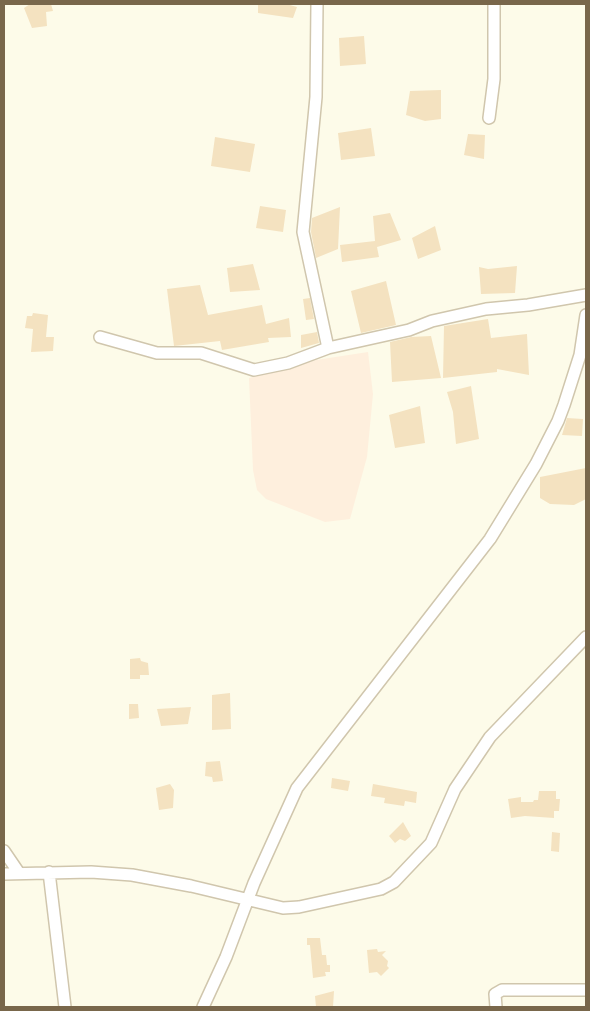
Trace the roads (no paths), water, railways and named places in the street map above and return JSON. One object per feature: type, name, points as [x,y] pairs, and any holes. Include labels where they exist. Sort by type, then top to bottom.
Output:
[{"type":"street","points":[[317,4],[316,97],[303,232],[328,348]]},
{"type":"street","points":[[489,118],[494,79],[494,4]]},
{"type":"street","points":[[100,337],[157,354],[201,353],[254,370],[288,362],[328,348],[409,330],[432,321],[486,309],[528,306],[586,294]]},
{"type":"street","points":[[203,1007],[258,874],[297,788],[490,539],[536,464],[564,405],[580,355],[586,315]]},
{"type":"street","points":[[4,874],[49,872],[132,875],[283,908],[299,907],[381,889],[394,882],[432,843],[455,789],[490,737],[586,637]]},
{"type":"street","points":[[4,851],[19,873]]},
{"type":"street","points":[[49,872],[65,1007]]},
{"type":"street","points":[[496,1007],[495,994],[502,990],[586,990]]}]
